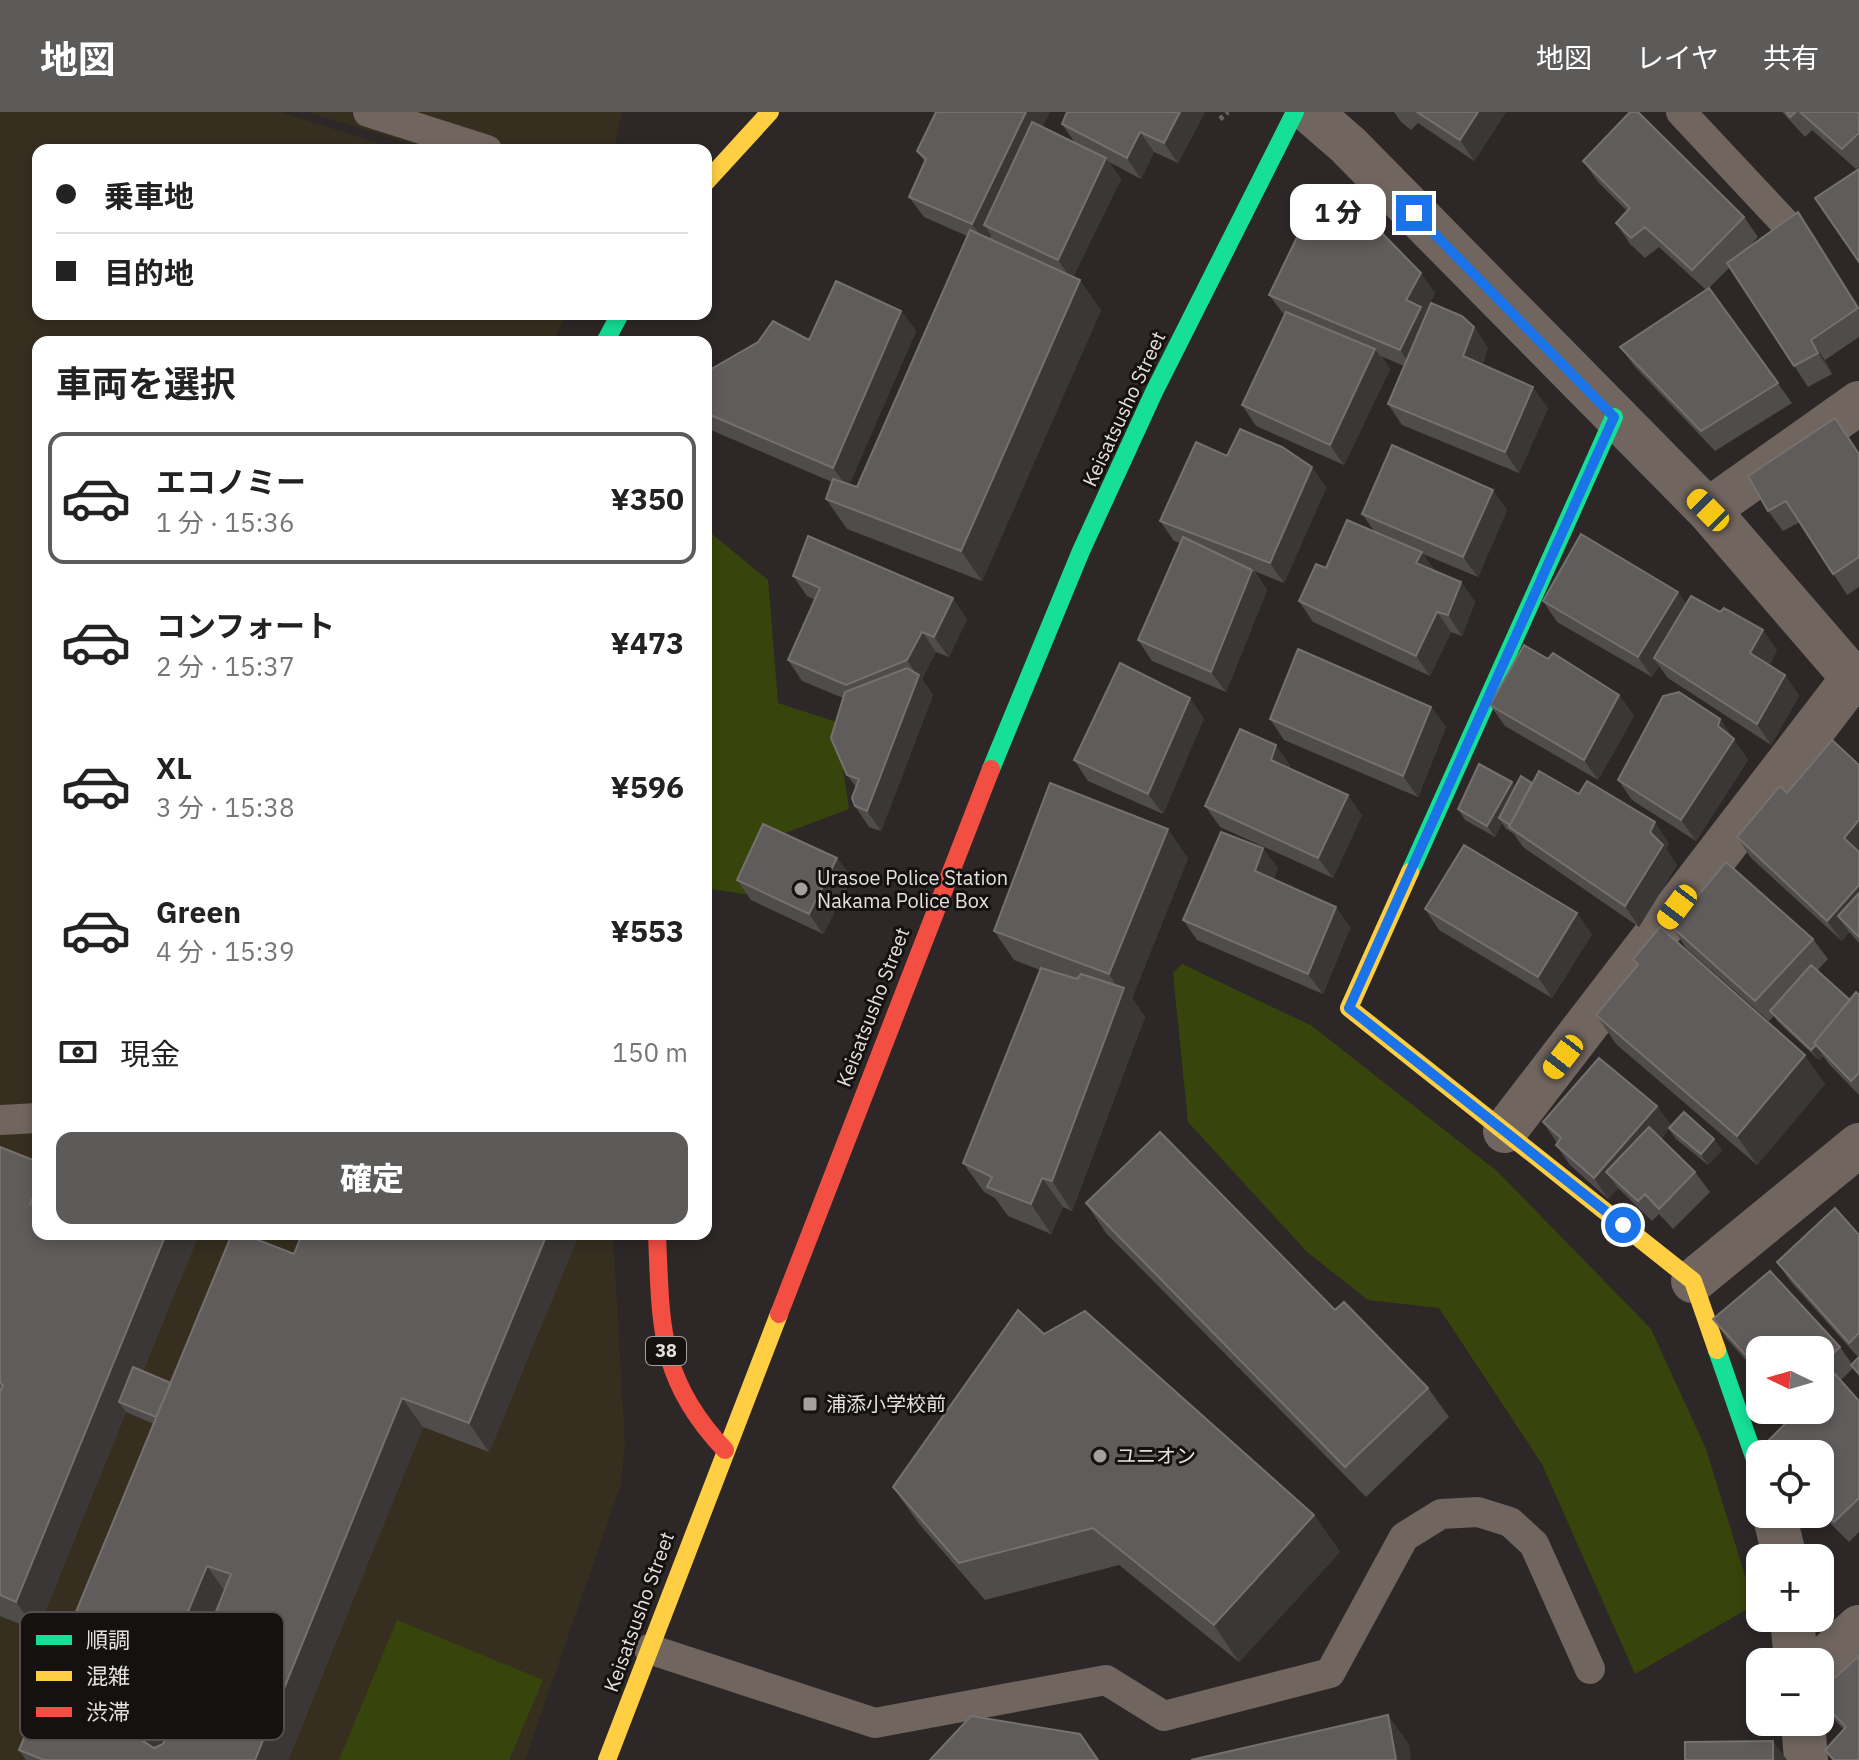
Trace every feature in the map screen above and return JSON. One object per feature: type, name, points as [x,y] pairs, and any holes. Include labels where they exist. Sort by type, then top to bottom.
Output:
[{"type":"main road","points":[[712,175],[770,112]]},
{"type":"main road","name":"Keisatsusho Street","points":[[607,1760],[961,842],[1081,551],[1154,392],[1295,112]]},
{"type":"main road","points":[[1614,417],[1349,1008],[1693,1281],[1748,1440]]},
{"type":"main road","name":"38","points":[[657,1240],[668,1368],[678,1395],[693,1417],[725,1450]]},
{"type":"street","points":[[1310,112],[1348,145],[1708,510],[1856,682],[1505,1131]]},
{"type":"street","points":[[1708,510],[1859,403]]},
{"type":"street","points":[[1693,1281],[1859,1145]]},
{"type":"street","points":[[1834,1650],[1859,1627]]},
{"type":"street","points":[[1804,1736],[1806,1760]]},
{"type":"lane","points":[[368,112],[468,144]]},
{"type":"lane","points":[[1681,112],[1784,222]]},
{"type":"lane","points":[[0,1120],[32,1118]]},
{"type":"lane","points":[[649,1649],[875,1723],[1106,1680],[1164,1716],[1330,1673],[1404,1537],[1441,1514],[1478,1512],[1510,1522],[1534,1544],[1590,1669]]},
{"type":"path","points":[[1220,119],[1228,112]]},
{"type":"shaded area","points":[[0,112],[280,112],[381,144],[32,144],[32,320],[565,320],[555,336],[32,336],[32,1240],[613,1240],[625,1444],[621,1484],[525,1760],[0,1760]]},
{"type":"shaded area","points":[[307,112],[622,112],[615,144],[412,144]]},
{"type":"green space","points":[[712,534],[768,580],[778,703],[836,722],[849,809],[774,837],[749,895],[712,889]]},
{"type":"green space","points":[[1182,964],[1312,1026],[1498,1172],[1651,1329],[1706,1449],[1746,1579],[1746,1610],[1635,1674],[1542,1464],[1439,1308],[1368,1300],[1307,1252],[1188,1122],[1173,973]]},
{"type":"green space","points":[[397,1620],[543,1680],[509,1760],[339,1760]]},
{"type":"building","points":[[936,112],[1026,112],[972,224],[909,197],[926,159],[917,151]]},
{"type":"building","points":[[1067,112],[1180,112],[1164,143],[1140,132],[1127,158],[1062,124]]},
{"type":"building","points":[[1417,112],[1478,112],[1460,140]]},
{"type":"building","points":[[1630,112],[1638,112],[1744,217],[1692,270],[1645,227],[1631,238],[1616,223],[1630,208],[1583,161]]},
{"type":"building","points":[[1800,112],[1859,112],[1859,133],[1842,149]]},
{"type":"building","points":[[1032,122],[1106,158],[1058,260],[984,225]]},
{"type":"building","points":[[1859,169],[1859,262],[1815,198]]},
{"type":"building","points":[[1315,200],[1379,230],[1421,273],[1406,300],[1421,307],[1400,350],[1269,295]]},
{"type":"building","points":[[1798,212],[1858,308],[1811,340],[1818,353],[1794,366],[1727,263]]},
{"type":"building","points":[[970,230],[1080,280],[961,551],[826,499],[833,479],[857,487]]},
{"type":"building","points":[[836,281],[901,311],[833,468],[712,416],[712,369],[758,342],[773,321],[809,340]]},
{"type":"building","points":[[1709,288],[1778,383],[1701,431],[1620,347]]},
{"type":"building","points":[[1431,303],[1462,316],[1474,327],[1463,356],[1533,387],[1505,452],[1388,404]]},
{"type":"building","points":[[1286,312],[1375,349],[1330,445],[1242,405]]},
{"type":"building","points":[[1835,418],[1859,454],[1859,557],[1833,574],[1786,501],[1768,511],[1748,476]]},
{"type":"building","points":[[1240,429],[1282,447],[1312,467],[1270,563],[1160,521],[1196,442],[1227,456]]},
{"type":"building","points":[[1392,445],[1493,490],[1463,557],[1362,514]]},
{"type":"building","points":[[1347,520],[1422,552],[1416,563],[1461,582],[1448,615],[1437,612],[1416,656],[1299,601],[1316,564],[1326,568]]},
{"type":"building","points":[[1581,534],[1678,592],[1638,657],[1543,601]]},
{"type":"building","points":[[808,536],[953,598],[934,637],[922,632],[907,660],[846,685],[788,660],[820,588],[793,576]]},
{"type":"building","points":[[1183,537],[1252,570],[1211,672],[1138,640]]},
{"type":"building","points":[[1691,596],[1720,612],[1724,608],[1763,630],[1750,653],[1785,675],[1757,724],[1654,658]]},
{"type":"building","points":[[1524,645],[1548,659],[1553,653],[1619,695],[1584,760],[1490,705]]},
{"type":"building","points":[[1298,649],[1431,707],[1403,776],[1270,719]]},
{"type":"building","points":[[1120,663],[1190,698],[1148,794],[1074,760]]},
{"type":"building","points":[[907,668],[919,675],[867,811],[855,806],[852,798],[859,779],[847,775],[831,738],[845,692]]},
{"type":"building","points":[[1679,692],[1720,719],[1718,726],[1734,739],[1681,820],[1618,780],[1663,696]]},
{"type":"building","points":[[1240,729],[1276,745],[1271,760],[1348,795],[1318,858],[1205,806]]},
{"type":"building","points":[[1832,740],[1859,765],[1859,820],[1844,838],[1859,852],[1859,885],[1827,921],[1737,837],[1780,786],[1787,793]]},
{"type":"building","points":[[1479,764],[1512,782],[1487,826],[1458,809]]},
{"type":"building","points":[[1539,771],[1579,794],[1587,781],[1655,822],[1650,832],[1663,845],[1625,906],[1509,827]]},
{"type":"building","points":[[1521,776],[1532,783],[1510,825],[1499,818]]},
{"type":"building","points":[[1050,783],[1168,829],[1109,974],[994,931]]},
{"type":"building","points":[[763,824],[837,858],[809,914],[737,880]]},
{"type":"building","points":[[1221,832],[1263,848],[1255,871],[1336,907],[1308,974],[1183,920]]},
{"type":"building","points":[[1464,845],[1577,913],[1538,977],[1425,909]]},
{"type":"building","points":[[1726,862],[1813,939],[1755,1001],[1672,927]]},
{"type":"building","points":[[1859,893],[1859,937],[1838,916]]},
{"type":"building","points":[[1660,927],[1805,1055],[1737,1136],[1596,1015],[1638,965],[1633,959]]},
{"type":"building","points":[[1811,965],[1850,1000],[1811,1050],[1770,1011]]},
{"type":"building","points":[[1041,968],[1077,979],[1081,974],[1124,988],[1052,1181],[1042,1178],[1031,1204],[987,1187],[992,1177],[963,1163]]},
{"type":"building","points":[[1856,992],[1859,995],[1859,1073],[1851,1081],[1814,1043]]},
{"type":"building","points":[[1599,1058],[1657,1106],[1594,1178],[1556,1145],[1561,1138],[1543,1122]]},
{"type":"building","points":[[1684,1112],[1714,1139],[1701,1154],[1669,1128]]},
{"type":"building","points":[[1649,1127],[1695,1172],[1659,1209],[1645,1194],[1638,1201],[1606,1172]]},
{"type":"building","points":[[1160,1132],[1335,1310],[1344,1302],[1428,1388],[1345,1467],[1086,1203]]},
{"type":"building","points":[[0,1147],[32,1160],[32,1240],[164,1240],[16,1602],[0,1595],[0,1392],[3,1385],[0,1383]]},
{"type":"building","points":[[1835,1208],[1859,1235],[1859,1333],[1849,1343],[1777,1262]]},
{"type":"building","points":[[230,1240],[258,1240],[294,1254],[300,1240],[545,1240],[469,1423],[402,1398],[284,1689],[284,1612],[216,1612],[231,1574],[207,1566],[188,1612],[76,1612]]},
{"type":"building","points":[[1770,1271],[1830,1336],[1746,1336],[1746,1356],[1713,1319]]},
{"type":"building","name":"ユニオン","points":[[1018,1310],[1044,1334],[1085,1311],[1314,1515],[1214,1625],[1093,1528],[959,1563],[893,1487]]},
{"type":"building","points":[[1859,1357],[1859,1374],[1851,1365]]},
{"type":"building","points":[[133,1367],[171,1383],[156,1417],[119,1402]]},
{"type":"building","points":[[1834,1375],[1859,1401],[1859,1498],[1834,1522],[1834,1440],[1769,1440],[1785,1424],[1834,1424]]},
{"type":"building","points":[[1859,1656],[1859,1760],[1834,1760],[1825,1750],[1846,1727],[1834,1715],[1834,1678]]},
{"type":"building","points":[[1388,1715],[1396,1760],[1191,1760]]},
{"type":"building","points":[[971,1716],[1080,1734],[1098,1760],[930,1760]]},
{"type":"building","points":[[23,1740],[142,1740],[154,1748],[165,1740],[263,1740],[255,1760],[44,1760],[19,1750]]},
{"type":"building","points":[[1773,1741],[1773,1760],[1685,1760],[1685,1742]]},
{"type":"traffic: fast","points":[[991,769],[1081,551],[1154,392],[1295,112]]},
{"type":"traffic: fast","points":[[608,336],[617,320]]},
{"type":"traffic: fast","points":[[1410,872],[1614,417]]},
{"type":"traffic: fast","points":[[1717,1350],[1748,1440]]},
{"type":"traffic: slow","points":[[712,175],[770,112]]},
{"type":"traffic: slow","points":[[1410,872],[1349,1008],[1693,1281],[1717,1350]]},
{"type":"traffic: slow","points":[[607,1760],[779,1314]]},
{"type":"traffic: jam","points":[[779,1314],[991,769]]},
{"type":"traffic: jam","points":[[657,1240],[663,1324],[675,1375],[687,1400],[725,1450]]},
{"type":"place","name":"Urasoe Police Station Nakama Police Box","points":[[801,889]]},
{"type":"place","name":"浦添小学校前","points":[[810,1404]]},
{"type":"place","name":"ユニオン","points":[[1100,1456]]},
{"type":"route","points":[[1414,213],[1614,417],[1349,1008],[1623,1225]]}]
